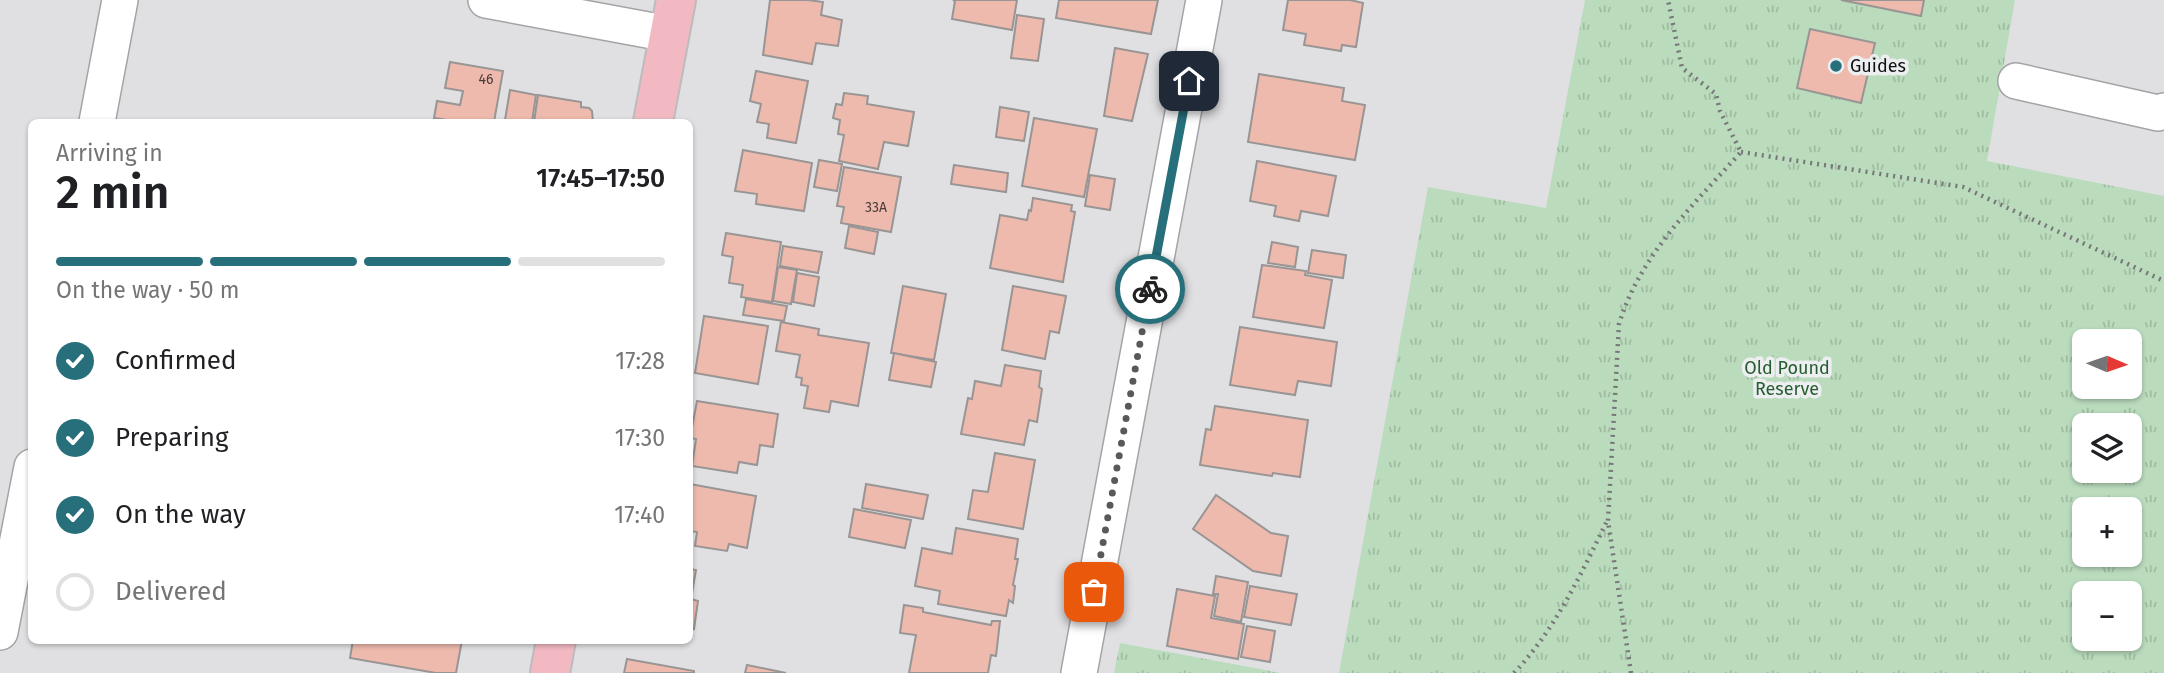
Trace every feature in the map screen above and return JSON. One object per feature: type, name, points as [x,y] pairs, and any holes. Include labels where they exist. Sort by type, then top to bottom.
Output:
[{"type":"main road","points":[[654,119],[672,17]]},
{"type":"main road","points":[[550,673],[555,644]]},
{"type":"street","points":[[97,119],[120,0]]},
{"type":"street","points":[[486,0],[672,17]]},
{"type":"street","points":[[1079,673],[1203,0]]},
{"type":"street","points":[[2016,81],[2158,113],[2164,111]]},
{"type":"street","points":[[0,632],[7,559],[28,502]]},
{"type":"path","points":[[1668,0],[1682,68],[1716,94],[1720,111],[1741,152]]},
{"type":"path","points":[[1741,152],[1963,187],[2164,281]]},
{"type":"path","points":[[1631,673],[1608,520],[1619,324],[1626,301],[1649,259],[1687,211],[1741,152]]},
{"type":"path","points":[[1514,673],[1558,613],[1608,520]]},
{"type":"green space","name":"Old Pound Reserve","points":[[1585,0],[2015,0],[1987,161],[2164,196],[2164,673],[1339,673],[1428,187],[1546,208]]},
{"type":"green space","points":[[1120,643],[1281,673],[1114,673]]},
{"type":"building","points":[[770,0],[823,2],[821,15],[842,20],[838,46],[816,43],[812,64],[763,55]]},
{"type":"building","points":[[953,0],[1017,0],[1012,30],[952,19]]},
{"type":"building","points":[[1059,0],[1158,0],[1151,34],[1056,18]]},
{"type":"building","points":[[1288,0],[1350,0],[1363,3],[1356,47],[1342,45],[1341,51],[1304,45],[1306,34],[1283,30]]},
{"type":"building","points":[[1841,0],[1924,0],[1921,16]]},
{"type":"building","points":[[1017,15],[1044,19],[1038,61],[1011,58]]},
{"type":"building","name":"Guides","points":[[1810,29],[1875,43],[1861,103],[1797,88]]},
{"type":"building","points":[[1115,48],[1148,54],[1132,121],[1104,116]]},
{"type":"building","points":[[450,62],[503,71],[495,119],[434,118],[437,101],[460,105],[463,91],[445,88]]},
{"type":"building","points":[[756,71],[808,81],[796,143],[767,138],[769,124],[757,122],[761,104],[750,101]]},
{"type":"building","points":[[1259,74],[1344,88],[1342,101],[1365,105],[1355,160],[1248,142]]},
{"type":"building","points":[[510,90],[536,95],[532,119],[505,119]]},
{"type":"building","points":[[844,93],[868,96],[867,104],[914,112],[908,146],[884,142],[878,169],[839,161],[844,135],[838,134],[840,120],[833,118],[836,104],[842,105]]},
{"type":"building","points":[[538,95],[581,102],[581,107],[592,111],[593,119],[534,119]]},
{"type":"building","points":[[1000,107],[1029,112],[1024,141],[996,137]]},
{"type":"building","points":[[1034,118],[1097,129],[1084,197],[1022,186]]},
{"type":"building","points":[[743,150],[812,163],[804,211],[756,204],[757,194],[735,191]]},
{"type":"building","points":[[819,160],[842,164],[837,191],[814,187]]},
{"type":"building","points":[[1257,161],[1336,176],[1328,216],[1301,211],[1299,221],[1274,216],[1276,206],[1250,201]]},
{"type":"building","points":[[954,165],[1008,173],[1006,192],[951,184]]},
{"type":"building","points":[[844,167],[901,177],[891,232],[841,223],[844,207],[837,206]]},
{"type":"building","points":[[1090,175],[1115,179],[1110,210],[1085,206]]},
{"type":"building","points":[[1033,198],[1072,205],[1071,211],[1075,212],[1063,282],[990,268],[1000,215],[1027,220]]},
{"type":"building","points":[[849,226],[878,232],[874,254],[845,248]]},
{"type":"building","points":[[726,233],[781,242],[772,302],[741,297],[743,285],[729,283],[733,257],[722,255]]},
{"type":"building","points":[[1272,242],[1298,247],[1295,267],[1268,263]]},
{"type":"building","points":[[783,246],[822,252],[818,273],[780,266]]},
{"type":"building","points":[[1312,250],[1346,255],[1343,278],[1308,273]]},
{"type":"building","points":[[1262,265],[1306,271],[1305,275],[1332,280],[1324,328],[1253,317]]},
{"type":"building","points":[[778,267],[797,270],[791,304],[773,301]]},
{"type":"building","points":[[797,273],[819,277],[814,306],[793,302]]},
{"type":"building","points":[[903,286],[946,294],[934,360],[891,353]]},
{"type":"building","points":[[1013,286],[1066,296],[1059,333],[1050,331],[1045,359],[1002,350]]},
{"type":"building","points":[[746,299],[787,306],[784,321],[743,315]]},
{"type":"building","points":[[704,316],[768,326],[758,384],[695,373]]},
{"type":"building","points":[[781,322],[819,329],[818,335],[869,343],[858,406],[831,401],[829,412],[804,408],[808,386],[801,385],[802,378],[796,377],[800,355],[776,351]]},
{"type":"building","points":[[1240,327],[1337,342],[1331,386],[1298,381],[1295,395],[1230,385]]},
{"type":"building","points":[[894,353],[936,362],[931,387],[889,380]]},
{"type":"building","points":[[1005,365],[1041,371],[1039,387],[1042,389],[1037,422],[1029,420],[1024,445],[961,434],[968,398],[972,399],[975,381],[1001,386]]},
{"type":"building","points":[[697,401],[778,414],[773,447],[760,445],[757,465],[739,462],[737,473],[693,466],[696,439],[693,438]]},
{"type":"building","points":[[1215,406],[1308,420],[1300,477],[1273,473],[1272,476],[1200,465],[1206,429],[1211,430]]},
{"type":"building","points":[[995,453],[1035,460],[1023,529],[968,519],[973,490],[988,492]]},
{"type":"building","points":[[866,484],[928,495],[923,519],[862,508]]},
{"type":"building","points":[[693,485],[756,496],[747,548],[729,544],[727,551],[695,546],[697,532],[693,531]]},
{"type":"building","points":[[1216,495],[1271,533],[1288,536],[1281,576],[1253,571],[1193,529]]},
{"type":"building","points":[[854,509],[911,520],[905,548],[849,537]]},
{"type":"building","points":[[956,528],[1018,539],[1013,603],[1009,600],[1006,616],[938,604],[940,591],[915,586],[922,548],[952,554]]},
{"type":"building","points":[[1216,576],[1248,582],[1241,622],[1214,616],[1218,594],[1213,594]]},
{"type":"building","points":[[1250,586],[1297,594],[1291,625],[1244,617]]},
{"type":"building","points":[[1177,589],[1215,596],[1211,618],[1244,624],[1238,659],[1167,646]]},
{"type":"building","points":[[693,600],[698,601],[693,629]]},
{"type":"building","points":[[904,605],[923,608],[923,612],[991,625],[992,621],[1000,621],[996,656],[991,655],[988,673],[909,673],[916,635],[900,633]]},
{"type":"building","points":[[1247,626],[1275,631],[1270,662],[1241,657]]},
{"type":"building","points":[[352,644],[461,644],[456,673],[436,673],[350,658]]},
{"type":"building","points":[[627,659],[694,671],[694,673],[624,673]]},
{"type":"building","points":[[747,665],[786,673],[745,673]]},
{"type":"way so far","points":[[1094,592],[1150,289]]},
{"type":"place","name":"Guides","points":[[1836,66]]},
{"type":"route","points":[[1150,289],[1189,81]]}]
